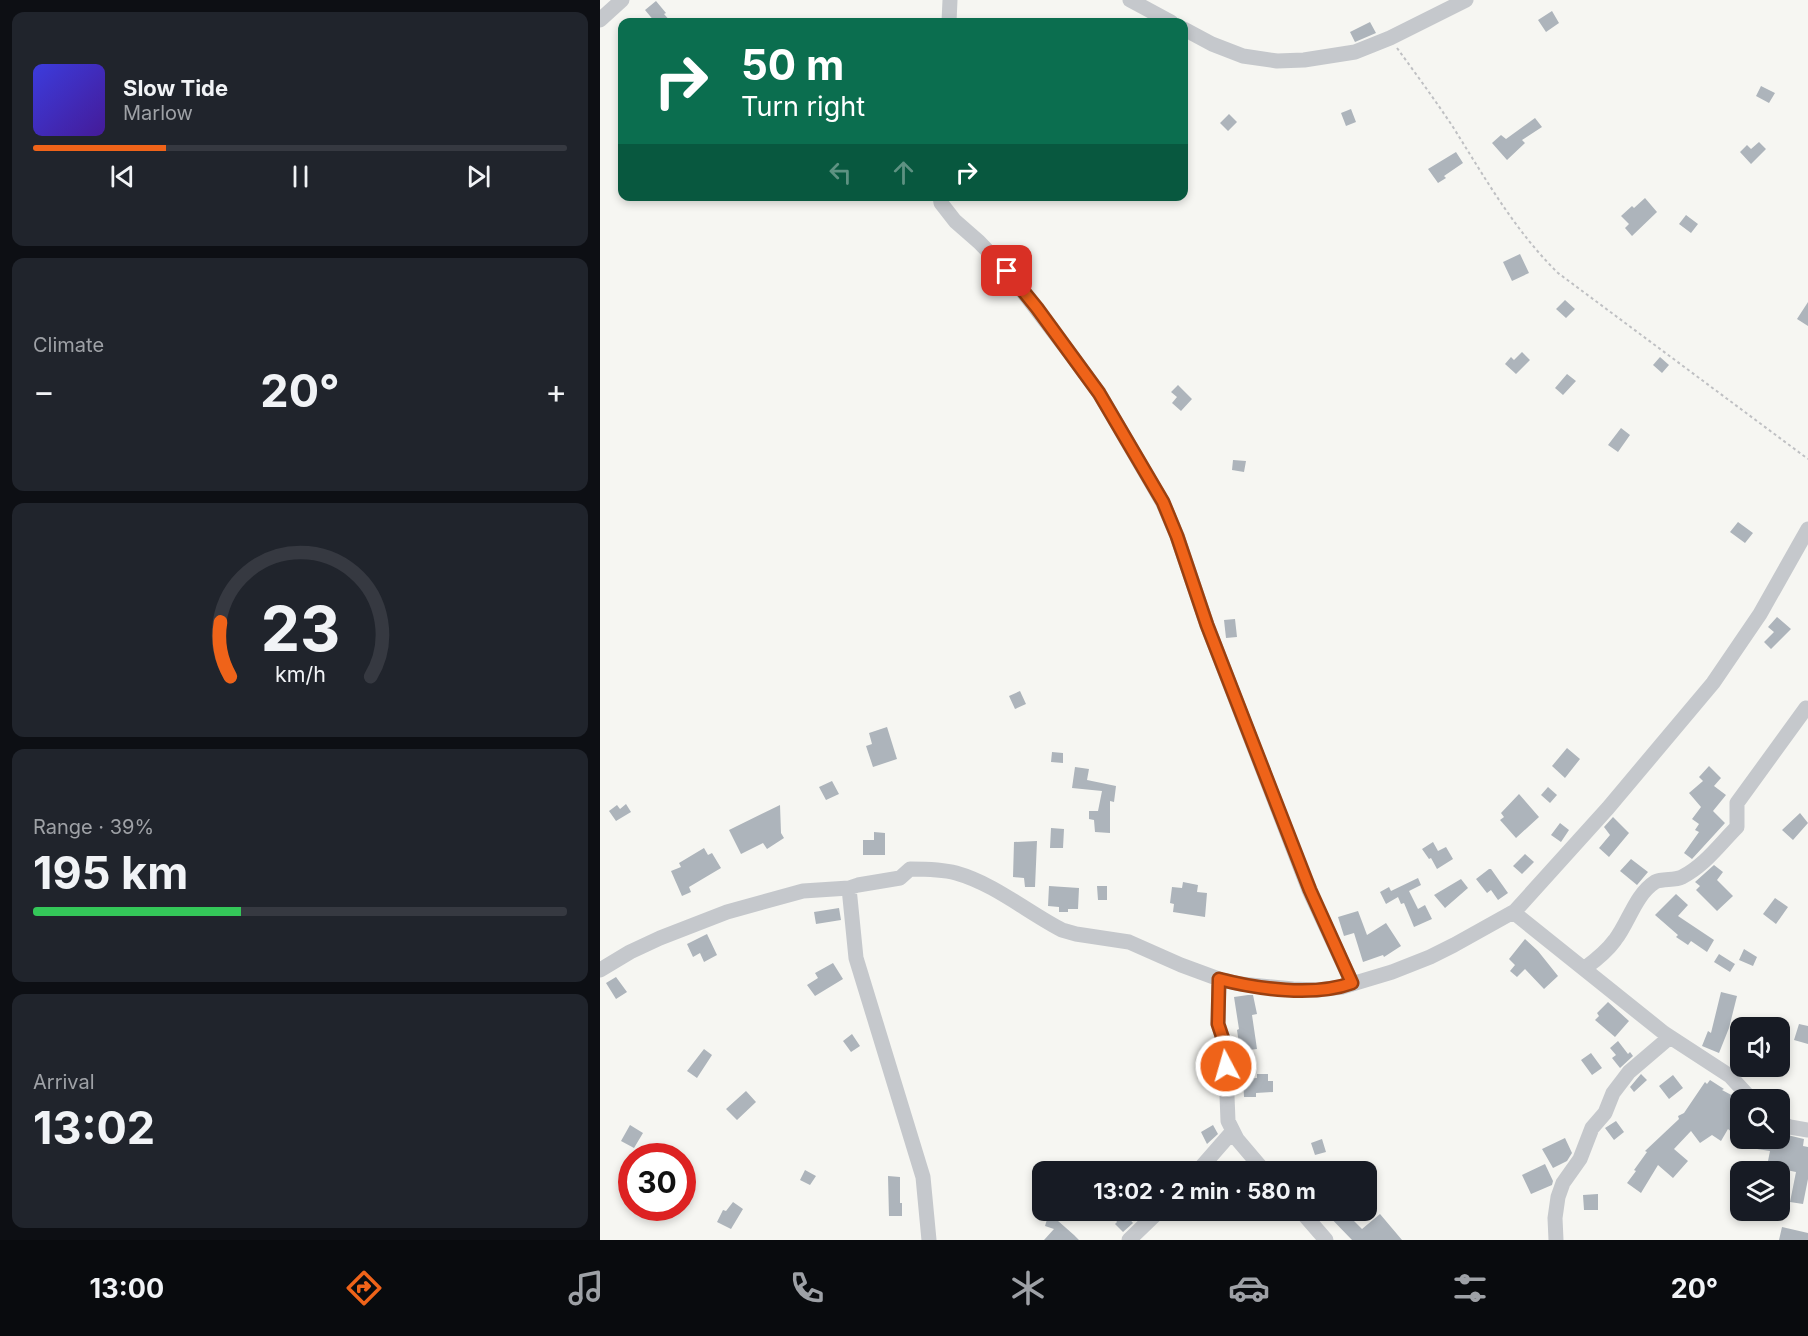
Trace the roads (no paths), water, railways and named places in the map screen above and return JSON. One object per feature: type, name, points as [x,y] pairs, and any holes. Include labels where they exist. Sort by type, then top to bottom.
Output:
[{"type":"street","points":[[600,20],[622,0]]},
{"type":"street","points":[[949,18],[950,0]]},
{"type":"street","points":[[1130,0],[1164,18]]},
{"type":"street","points":[[1188,31],[1243,56],[1277,61],[1304,60],[1355,52],[1390,38],[1466,0]]},
{"type":"street","points":[[941,201],[954,221],[980,242],[1007,271],[1072,356],[1104,402],[1163,502],[1207,625],[1310,890],[1352,983]]},
{"type":"street","points":[[600,970],[660,938],[727,912],[803,891],[849,888],[900,878],[910,869],[956,873],[1006,896],[1062,930],[1129,942],[1181,965],[1240,984],[1293,989],[1329,989],[1392,972],[1430,957],[1514,912],[1608,808],[1713,683],[1760,614],[1808,529]]},
{"type":"street","points":[[1585,968],[1615,941],[1633,908],[1656,881],[1680,879],[1705,862],[1737,827],[1737,803],[1806,708]]},
{"type":"street","points":[[849,888],[856,958],[923,1177],[929,1240]]},
{"type":"street","points":[[1514,912],[1670,1037],[1730,1076],[1742,1089]]},
{"type":"street","points":[[1219,979],[1218,1024],[1225,1045],[1226,1110],[1232,1132],[1256,1161]]},
{"type":"street","points":[[1556,1240],[1558,1197],[1563,1184],[1580,1159],[1592,1128],[1605,1113],[1613,1093],[1629,1072],[1670,1037]]},
{"type":"street","points":[[1790,1127],[1808,1130]]},
{"type":"street","points":[[1207,1161],[1232,1132]]},
{"type":"street","points":[[1129,1240],[1149,1221]]},
{"type":"street","points":[[1310,1221],[1326,1240]]}]
